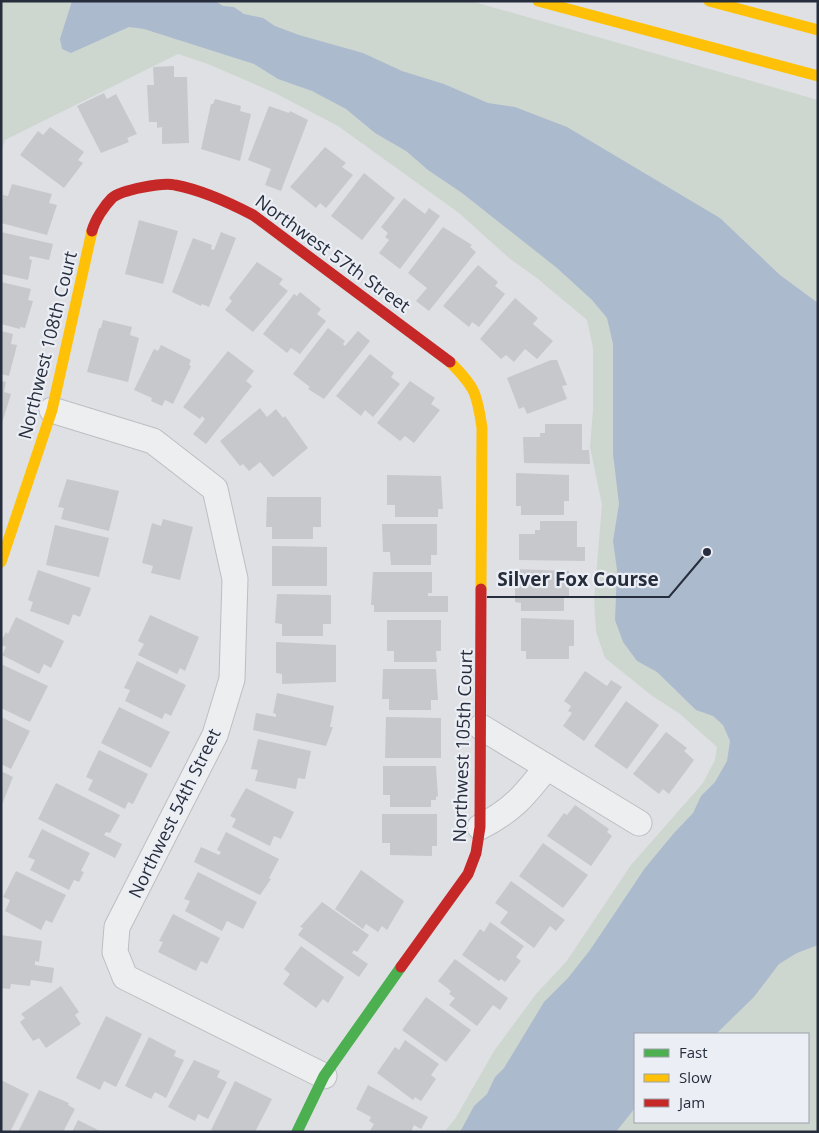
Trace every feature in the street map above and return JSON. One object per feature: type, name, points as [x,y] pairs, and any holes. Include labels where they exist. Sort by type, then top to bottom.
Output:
[{"type":"street","points":[[538,1],[818,76]]},
{"type":"street","points":[[710,1],[818,30]]},
{"type":"street","name":"Northwest 57th Street","points":[[113,197],[144,187],[173,184],[222,199],[253,216],[442,354],[470,382],[478,402],[482,428]]},
{"type":"street","name":"Northwest 108th Court","points":[[1,562],[52,410],[94,224],[113,197]]},
{"type":"street","name":"Northwest 54th Street","points":[[52,410],[153,441],[215,489],[235,579],[232,679],[216,735],[117,927],[115,952],[125,977],[324,1076]]},
{"type":"street","name":"Northwest 105th Court","points":[[297,1132],[324,1076],[468,874],[476,853],[480,827],[482,428]]},
{"type":"street","points":[[481,727],[639,823]]},
{"type":"street","points":[[480,827],[506,814],[524,796],[547,767]]},
{"type":"shaded area","points":[[1,1],[471,1],[818,100],[818,1132],[444,1132],[455,1119],[494,1051],[536,994],[566,962],[631,865],[703,783],[715,760],[717,747],[680,714],[651,695],[605,658],[596,632],[594,600],[602,505],[590,447],[593,410],[593,348],[587,320],[538,279],[509,258],[459,213],[338,126],[275,93],[208,64],[178,54],[5,140],[1,153]]},
{"type":"water","points":[[72,1],[215,1],[223,6],[234,7],[244,14],[263,18],[275,26],[299,35],[363,53],[402,71],[444,84],[488,103],[515,107],[567,127],[720,218],[780,275],[818,303],[818,945],[797,953],[779,964],[754,997],[717,1033],[634,1033],[634,1109],[616,1132],[460,1132],[474,1106],[487,1094],[495,1077],[504,1068],[544,1002],[568,978],[590,950],[645,868],[693,813],[701,796],[715,782],[727,761],[730,741],[723,725],[713,716],[696,710],[657,672],[637,661],[623,642],[615,620],[617,570],[613,541],[619,504],[613,454],[613,344],[607,318],[592,300],[557,268],[462,193],[428,170],[406,151],[375,133],[346,109],[312,91],[278,79],[254,64],[144,29],[129,27],[71,53],[62,49],[60,39]]},
{"type":"building","points":[[174,66],[174,77],[187,77],[189,143],[162,144],[162,127],[157,128],[157,122],[149,122],[147,85],[154,85],[153,67]]},
{"type":"building","points":[[104,93],[107,99],[116,94],[137,134],[127,138],[129,142],[101,153],[77,106]]},
{"type":"building","points":[[215,99],[241,106],[240,111],[251,114],[240,161],[201,149],[211,104],[213,104]]},
{"type":"building","points":[[269,106],[289,113],[290,111],[308,120],[281,191],[265,185],[271,169],[248,160]]},
{"type":"building","points":[[50,127],[84,152],[78,160],[83,163],[64,188],[20,155],[38,131],[43,135]]},
{"type":"building","points":[[325,147],[346,163],[342,167],[353,175],[326,208],[320,203],[316,208],[290,187]]},
{"type":"building","points":[[364,173],[395,198],[362,240],[331,216]]},
{"type":"building","points":[[12,184],[52,194],[49,203],[57,205],[47,235],[1,223],[3,195],[8,196]]},
{"type":"building","points":[[404,198],[425,214],[429,208],[440,216],[400,269],[379,253],[389,240],[385,237],[388,233],[381,227]]},
{"type":"building","points":[[139,220],[178,231],[163,284],[125,274]]},
{"type":"building","points":[[443,227],[472,245],[470,247],[476,252],[429,311],[416,301],[427,288],[408,273]]},
{"type":"building","points":[[1,232],[53,244],[49,260],[30,256],[29,259],[32,260],[28,280],[1,274]]},
{"type":"building","points":[[221,232],[236,238],[209,307],[202,304],[201,306],[172,292],[193,238],[212,245],[211,249],[214,250]]},
{"type":"building","points":[[257,262],[283,279],[279,284],[288,291],[253,332],[225,310],[232,301],[229,298]]},
{"type":"building","points":[[478,265],[498,282],[495,286],[505,294],[479,327],[472,322],[469,327],[443,306]]},
{"type":"building","points":[[1,282],[31,289],[28,300],[33,301],[25,328],[20,327],[20,329],[1,324]]},
{"type":"building","points":[[300,292],[321,309],[317,314],[326,321],[300,354],[291,348],[287,353],[263,334],[294,294],[297,296]]},
{"type":"building","points":[[515,298],[538,318],[533,324],[553,341],[537,359],[525,349],[514,362],[506,355],[501,359],[480,339]]},
{"type":"building","points":[[103,320],[132,327],[130,335],[139,338],[128,382],[87,372]]},
{"type":"building","points":[[328,328],[345,341],[343,344],[345,346],[358,331],[370,341],[324,399],[308,389],[310,387],[293,374]]},
{"type":"building","points":[[1,331],[13,334],[11,344],[17,345],[9,376],[1,374]]},
{"type":"building","points":[[161,345],[191,360],[189,365],[191,366],[173,404],[165,400],[162,406],[151,401],[152,398],[134,390],[154,349],[158,351]]},
{"type":"building","points":[[228,351],[254,371],[246,381],[252,386],[206,444],[193,434],[205,419],[202,416],[200,419],[183,407]]},
{"type":"building","points":[[370,354],[394,373],[391,377],[400,384],[373,417],[365,410],[361,416],[336,396]]},
{"type":"building","points":[[551,360],[557,360],[567,385],[562,386],[567,399],[527,414],[524,407],[519,409],[507,378]]},
{"type":"building","points":[[1,381],[6,382],[4,392],[11,394],[2,423]]},
{"type":"building","points":[[410,381],[435,398],[431,404],[440,410],[414,443],[405,436],[400,441],[377,423]]},
{"type":"building","points":[[260,408],[267,417],[276,409],[283,418],[285,416],[308,448],[273,477],[260,462],[249,471],[243,464],[240,466],[220,441]]},
{"type":"building","points":[[545,424],[582,424],[582,450],[589,450],[590,464],[524,463],[523,437],[540,437],[540,433],[545,433]]},
{"type":"building","points":[[516,473],[569,475],[569,501],[564,501],[564,515],[521,515],[521,506],[516,506]]},
{"type":"building","points":[[387,475],[441,476],[443,509],[438,509],[438,517],[395,517],[395,505],[387,505]]},
{"type":"building","points":[[67,479],[119,491],[109,531],[61,519],[64,508],[58,507]]},
{"type":"building","points":[[267,497],[321,497],[321,527],[313,527],[313,539],[272,539],[272,527],[266,527]]},
{"type":"building","points":[[163,519],[193,527],[180,580],[151,573],[153,566],[142,563],[152,523],[161,526]]},
{"type":"building","points":[[540,521],[577,521],[577,547],[585,547],[585,561],[519,560],[519,534],[535,534],[535,530],[540,530]]},
{"type":"building","points":[[382,524],[437,524],[437,555],[431,555],[431,565],[391,565],[390,552],[383,552]]},
{"type":"building","points":[[55,525],[109,538],[99,577],[46,565]]},
{"type":"building","points":[[272,546],[327,547],[327,586],[272,586]]},
{"type":"building","points":[[515,569],[569,571],[569,598],[564,597],[564,611],[521,611],[521,603],[515,602]]},
{"type":"building","points":[[38,570],[91,588],[80,617],[73,614],[69,625],[30,611],[33,602],[28,600]]},
{"type":"building","points":[[373,572],[432,572],[432,593],[428,593],[428,596],[448,596],[448,612],[374,612],[374,605],[371,605]]},
{"type":"building","points":[[277,594],[331,595],[331,624],[323,624],[323,636],[282,636],[282,624],[275,623]]},
{"type":"building","points":[[150,615],[199,637],[185,671],[180,668],[177,674],[138,655],[144,644],[138,641]]},
{"type":"building","points":[[16,617],[64,641],[51,668],[44,664],[39,674],[2,655],[6,647],[1,645],[1,641],[6,632],[8,634]]},
{"type":"building","points":[[521,618],[574,620],[574,646],[569,646],[569,659],[526,659],[526,651],[521,651]]},
{"type":"building","points":[[387,620],[441,620],[441,651],[436,651],[437,662],[394,662],[394,651],[387,651]]},
{"type":"building","points":[[276,642],[336,645],[336,682],[282,684],[282,674],[276,673]]},
{"type":"building","points":[[137,661],[186,685],[171,716],[165,713],[162,719],[125,701],[130,690],[124,688]]},
{"type":"building","points":[[1,664],[48,686],[30,722],[1,708]]},
{"type":"building","points":[[383,669],[436,669],[438,700],[431,700],[431,710],[389,710],[389,699],[382,699]]},
{"type":"building","points":[[585,671],[607,686],[611,680],[622,687],[584,741],[563,726],[572,713],[568,711],[571,706],[564,701]]},
{"type":"building","points":[[277,693],[334,706],[330,727],[333,727],[326,746],[253,730],[256,713],[276,717],[276,714],[273,713]]},
{"type":"building","points":[[626,701],[659,725],[627,769],[594,746]]},
{"type":"building","points":[[119,707],[170,732],[151,768],[101,743]]},
{"type":"building","points":[[1,717],[30,731],[11,769],[1,764]]},
{"type":"building","points":[[386,717],[441,718],[441,758],[385,758]]},
{"type":"building","points":[[666,732],[687,748],[684,751],[694,760],[669,794],[663,789],[659,794],[633,774]]},
{"type":"building","points":[[258,739],[311,751],[305,779],[298,778],[296,789],[255,781],[258,770],[251,769]]},
{"type":"building","points":[[99,750],[148,774],[133,804],[128,802],[125,809],[88,790],[93,780],[86,777]]},
{"type":"building","points":[[383,766],[436,766],[438,797],[436,796],[436,800],[431,800],[431,807],[390,807],[390,795],[383,795]]},
{"type":"building","points":[[1,771],[13,777],[1,807]]},
{"type":"building","points":[[56,783],[120,815],[110,833],[106,832],[104,835],[122,844],[115,858],[38,819]]},
{"type":"building","points":[[246,788],[294,812],[281,839],[274,836],[270,846],[232,827],[236,819],[230,816]]},
{"type":"building","points":[[575,805],[609,829],[607,832],[612,836],[591,866],[547,836],[564,813],[567,815]]},
{"type":"building","points":[[382,814],[437,814],[437,846],[432,846],[432,856],[390,855],[390,843],[382,843]]},
{"type":"building","points":[[42,829],[90,853],[81,871],[84,872],[79,882],[74,880],[69,890],[30,870],[35,860],[28,857]]},
{"type":"building","points":[[226,832],[279,859],[269,878],[271,879],[260,895],[194,862],[201,847],[219,855],[221,852],[217,850]]},
{"type":"building","points":[[543,843],[588,875],[563,908],[519,876]]},
{"type":"building","points":[[361,870],[404,901],[387,930],[382,926],[378,932],[366,924],[363,929],[335,909]]},
{"type":"building","points":[[16,871],[66,895],[52,923],[46,920],[41,930],[5,911],[10,900],[3,897]]},
{"type":"building","points":[[198,872],[257,902],[243,929],[227,921],[222,931],[185,911],[190,901],[184,899]]},
{"type":"building","points":[[511,881],[565,920],[556,931],[550,926],[534,948],[500,923],[508,912],[495,903]]},
{"type":"building","points":[[322,902],[369,935],[357,952],[354,950],[352,953],[368,964],[359,977],[298,935],[303,928],[300,927]]},
{"type":"building","points":[[173,914],[220,938],[207,964],[201,961],[196,971],[158,952],[163,942],[159,941]]},
{"type":"building","points":[[490,922],[524,946],[516,957],[521,961],[505,982],[501,979],[499,981],[462,955],[480,929],[484,932]]},
{"type":"building","points":[[1,935],[42,941],[39,962],[35,961],[35,965],[54,968],[52,983],[31,980],[30,986],[11,984],[10,989],[1,988]]},
{"type":"building","points":[[301,946],[344,977],[328,1003],[323,999],[316,1008],[283,984],[290,974],[284,969]]},
{"type":"building","points":[[455,959],[508,998],[500,1010],[493,1005],[477,1026],[449,1005],[455,998],[449,994],[451,991],[438,981]]},
{"type":"building","points":[[61,986],[79,1012],[75,1015],[81,1024],[46,1048],[39,1038],[33,1041],[20,1022],[25,1018],[21,1014]]},
{"type":"building","points":[[426,997],[471,1030],[446,1062],[402,1030]]},
{"type":"building","points":[[106,1016],[142,1034],[116,1087],[104,1081],[100,1090],[76,1078]]},
{"type":"building","points":[[149,1037],[176,1051],[174,1056],[184,1060],[166,1098],[155,1092],[151,1099],[125,1086]]},
{"type":"building","points":[[405,1040],[439,1064],[431,1075],[436,1079],[421,1101],[415,1097],[413,1100],[377,1073],[395,1047],[399,1050]]},
{"type":"building","points":[[194,1060],[220,1071],[217,1077],[227,1082],[208,1119],[198,1114],[195,1121],[168,1107]]},
{"type":"building","points":[[1,1080],[29,1094],[10,1132],[1,1132]]},
{"type":"building","points":[[235,1081],[272,1099],[255,1132],[215,1132],[211,1130]]},
{"type":"building","points":[[368,1085],[428,1117],[421,1129],[414,1125],[411,1132],[370,1131],[374,1124],[369,1121],[371,1117],[356,1109]]},
{"type":"building","points":[[39,1090],[69,1103],[68,1105],[75,1109],[63,1132],[18,1132]]},
{"type":"building","points":[[78,1120],[102,1132],[72,1132]]},
{"type":"traffic: fast","points":[[297,1132],[324,1076],[401,967]]},
{"type":"traffic: slow","points":[[538,1],[818,76]]},
{"type":"traffic: slow","points":[[709,1],[818,30]]},
{"type":"traffic: slow","points":[[1,562],[52,410],[92,231]]},
{"type":"traffic: slow","points":[[450,362],[474,391],[482,428],[481,589]]},
{"type":"traffic: jam","points":[[92,231],[109,201],[124,192],[169,184],[205,193],[253,215],[450,362]]},
{"type":"traffic: jam","points":[[401,967],[468,874],[476,853],[480,827],[481,589]]},
{"type":"place","name":"Silver Fox Course","points":[[707,552]]}]
